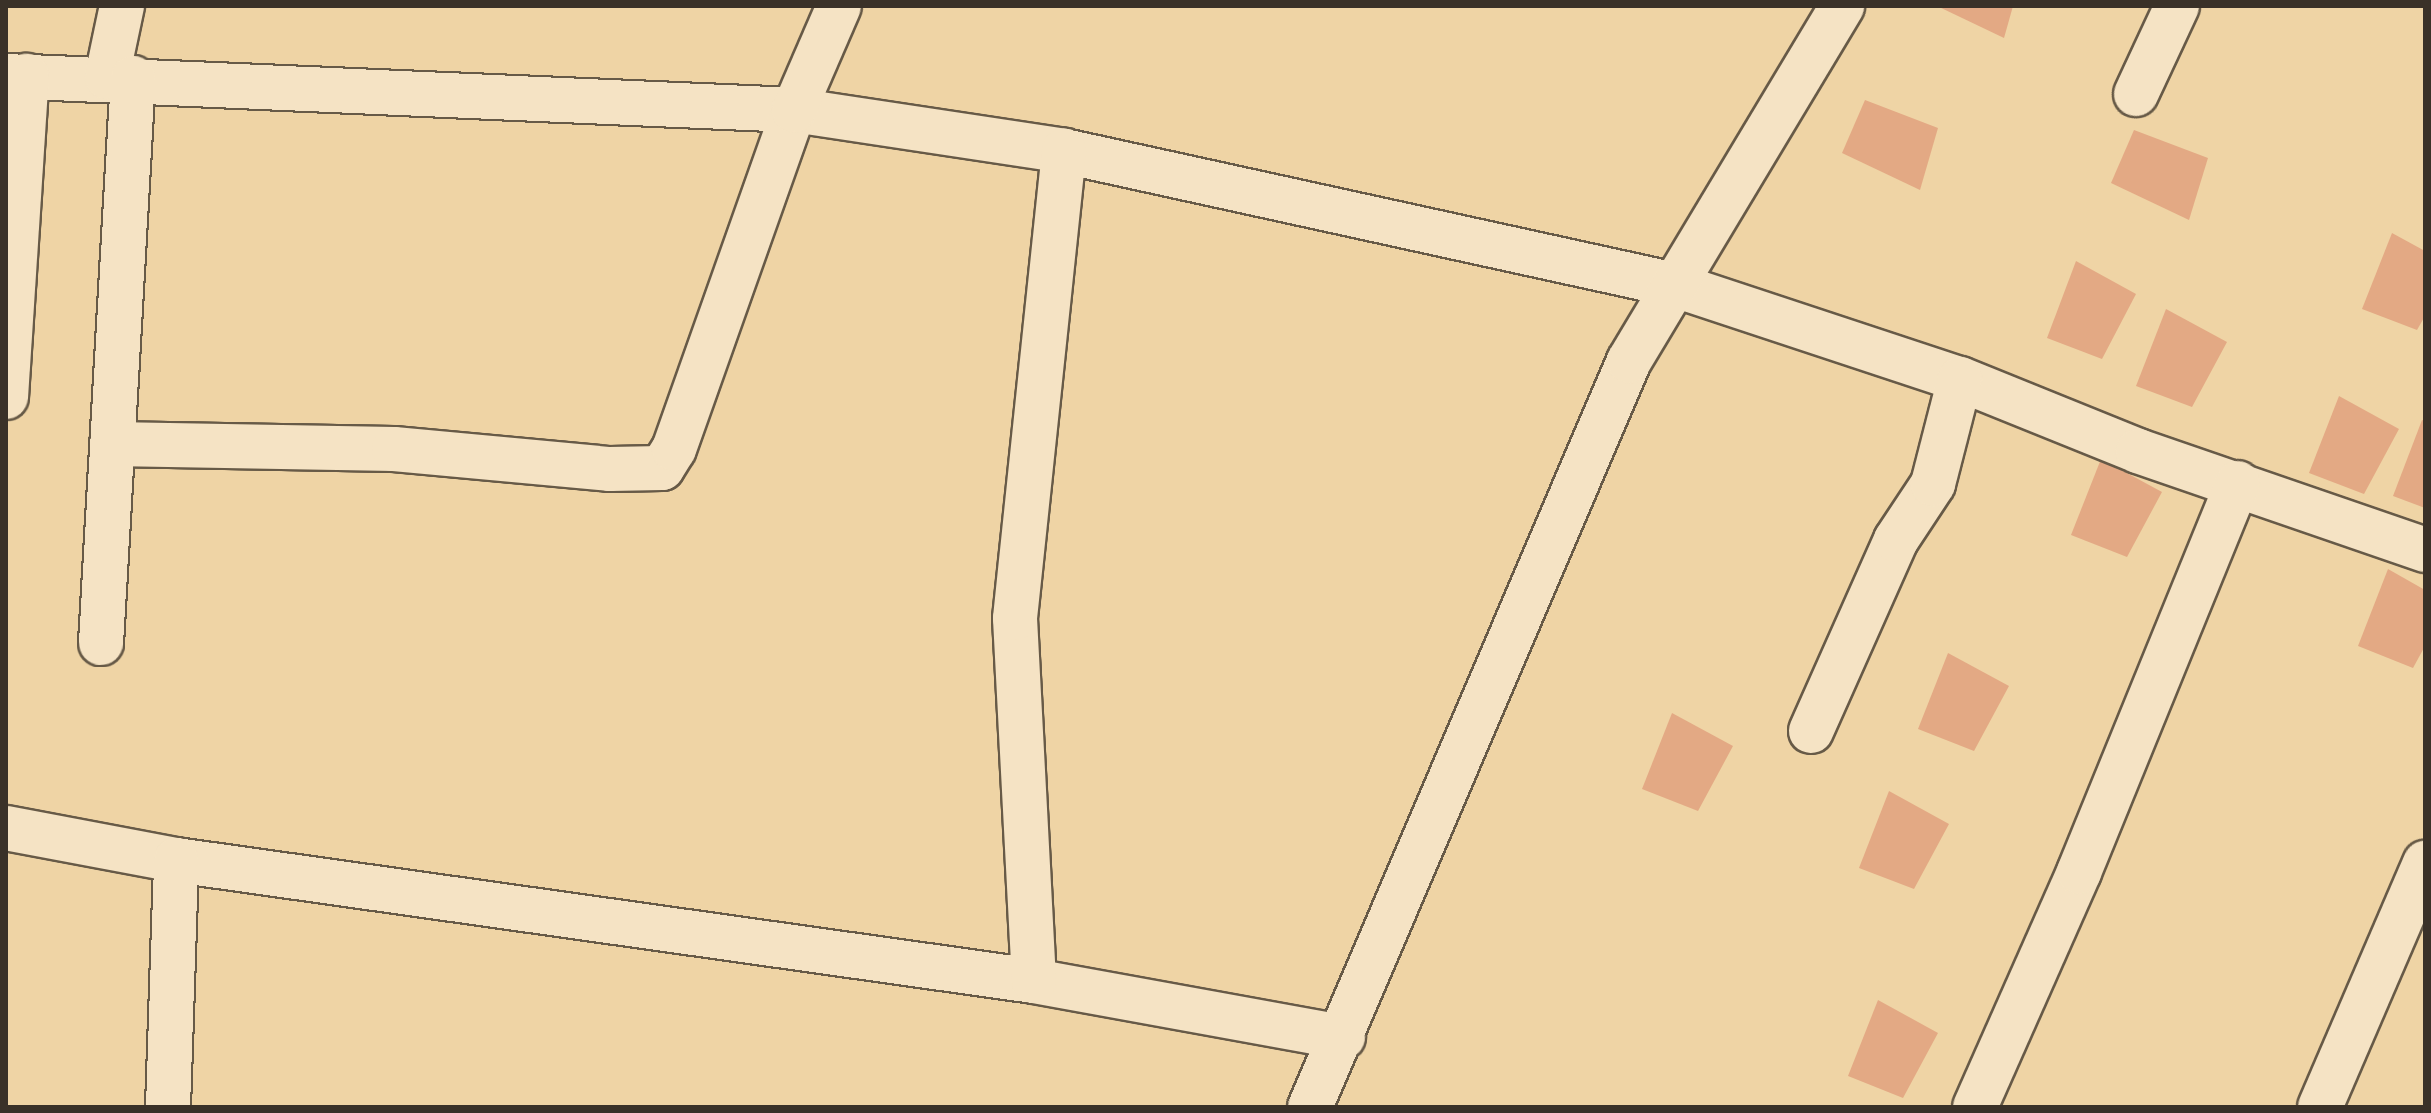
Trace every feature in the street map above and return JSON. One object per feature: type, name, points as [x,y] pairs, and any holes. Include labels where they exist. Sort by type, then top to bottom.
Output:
[{"type":"street","points":[[101,643],[112,444],[122,6]]},
{"type":"street","points":[[112,444],[394,449],[646,472],[662,468],[674,449],[794,110],[839,6]]},
{"type":"street","points":[[1310,1107],[1343,1037],[1592,439],[1629,361],[1842,6]]},
{"type":"street","points":[[2136,94],[2177,6]]},
{"type":"street","points":[[6,397],[16,76],[120,78],[794,110],[1064,151],[1675,285],[1960,379],[2138,451],[2425,550]]},
{"type":"street","points":[[1034,981],[1015,618],[1064,151]]},
{"type":"street","points":[[1811,731],[1896,540],[1933,484],[1960,379]]},
{"type":"street","points":[[1975,1107],[2079,872],[2238,483]]},
{"type":"street","points":[[6,828],[176,860],[1034,981],[1343,1037]]},
{"type":"street","points":[[168,1107],[176,860]]},
{"type":"street","points":[[2320,1107],[2424,868]]},
{"type":"building","points":[[1937,6],[2013,6],[2004,38]]},
{"type":"building","points":[[1865,100],[1938,128],[1920,190],[1842,153]]},
{"type":"building","points":[[2134,130],[2208,158],[2189,220],[2111,183]]},
{"type":"building","points":[[2392,233],[2425,251],[2425,316],[2417,330],[2362,309]]},
{"type":"building","points":[[2076,261],[2136,294],[2102,359],[2047,338]]},
{"type":"building","points":[[2166,309],[2227,342],[2192,407],[2136,386]]},
{"type":"building","points":[[2339,396],[2399,429],[2364,494],[2309,473]]},
{"type":"building","points":[[2422,420],[2425,421],[2425,508],[2393,496]]},
{"type":"building","points":[[2101,459],[2162,492],[2127,557],[2071,535]]},
{"type":"building","points":[[2388,569],[2425,590],[2425,646],[2413,668],[2358,646]]},
{"type":"building","points":[[1948,653],[2009,686],[1974,751],[1918,729]]},
{"type":"building","points":[[1672,713],[1733,746],[1698,811],[1642,789]]},
{"type":"building","points":[[1889,791],[1949,824],[1914,889],[1859,868]]},
{"type":"building","points":[[1878,1000],[1938,1033],[1903,1098],[1848,1076]]}]
